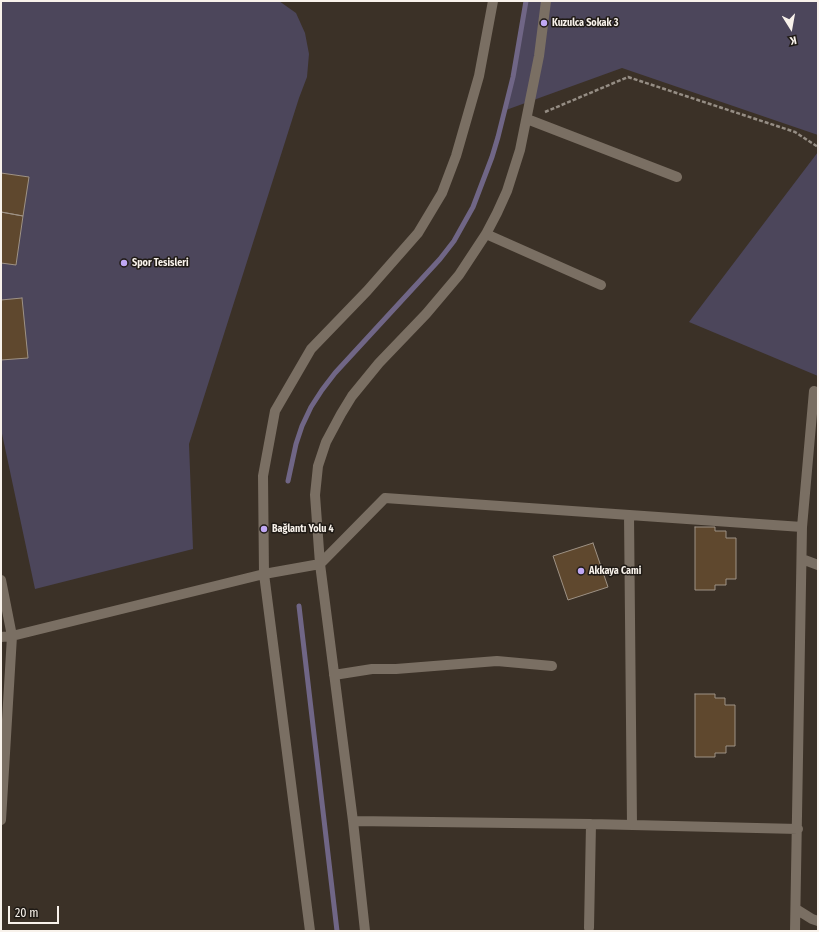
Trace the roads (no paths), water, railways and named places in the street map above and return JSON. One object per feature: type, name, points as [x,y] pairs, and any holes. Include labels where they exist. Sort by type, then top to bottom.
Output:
[{"type":"street","points":[[310,931],[264,574],[263,476],[276,411],[311,349],[367,291],[418,233],[442,193],[456,156],[479,76],[493,1]]},
{"type":"street","points":[[365,931],[353,821],[320,564],[315,496],[316,481],[322,452],[331,432],[348,402],[365,379],[443,295],[486,234],[497,213],[510,184],[520,150],[540,56],[546,1]]},
{"type":"street","points":[[527,119],[677,177]]},
{"type":"street","points":[[486,234],[601,285]]},
{"type":"street","points":[[795,931],[798,829],[802,527],[814,391]]},
{"type":"street","points":[[1,637],[12,636],[264,574],[320,564],[385,498],[802,527]]},
{"type":"street","points":[[629,515],[632,825]]},
{"type":"street","points":[[802,559],[818,565]]},
{"type":"street","points":[[1,580],[12,636],[1,820]]},
{"type":"street","points":[[334,675],[372,669],[396,670],[497,661],[552,666]]},
{"type":"street","points":[[353,821],[591,824],[798,829]]},
{"type":"street","points":[[589,928],[591,824]]},
{"type":"street","points":[[796,909],[812,920],[818,921]]},
{"type":"waterway","points":[[288,481],[296,444],[302,426],[311,407],[322,390],[335,373],[440,259],[454,241],[473,207],[498,137],[513,77],[526,1]]},
{"type":"waterway","points":[[299,606],[337,931]]},
{"type":"place","name":"Kuzulca Sokak 3","points":[[544,23]]},
{"type":"place","name":"Spor Tesisleri","points":[[124,263]]},
{"type":"place","name":"Bağlantı Yolu 4","points":[[264,529]]},
{"type":"place","name":"Akkaya Cami","points":[[581,571]]}]
